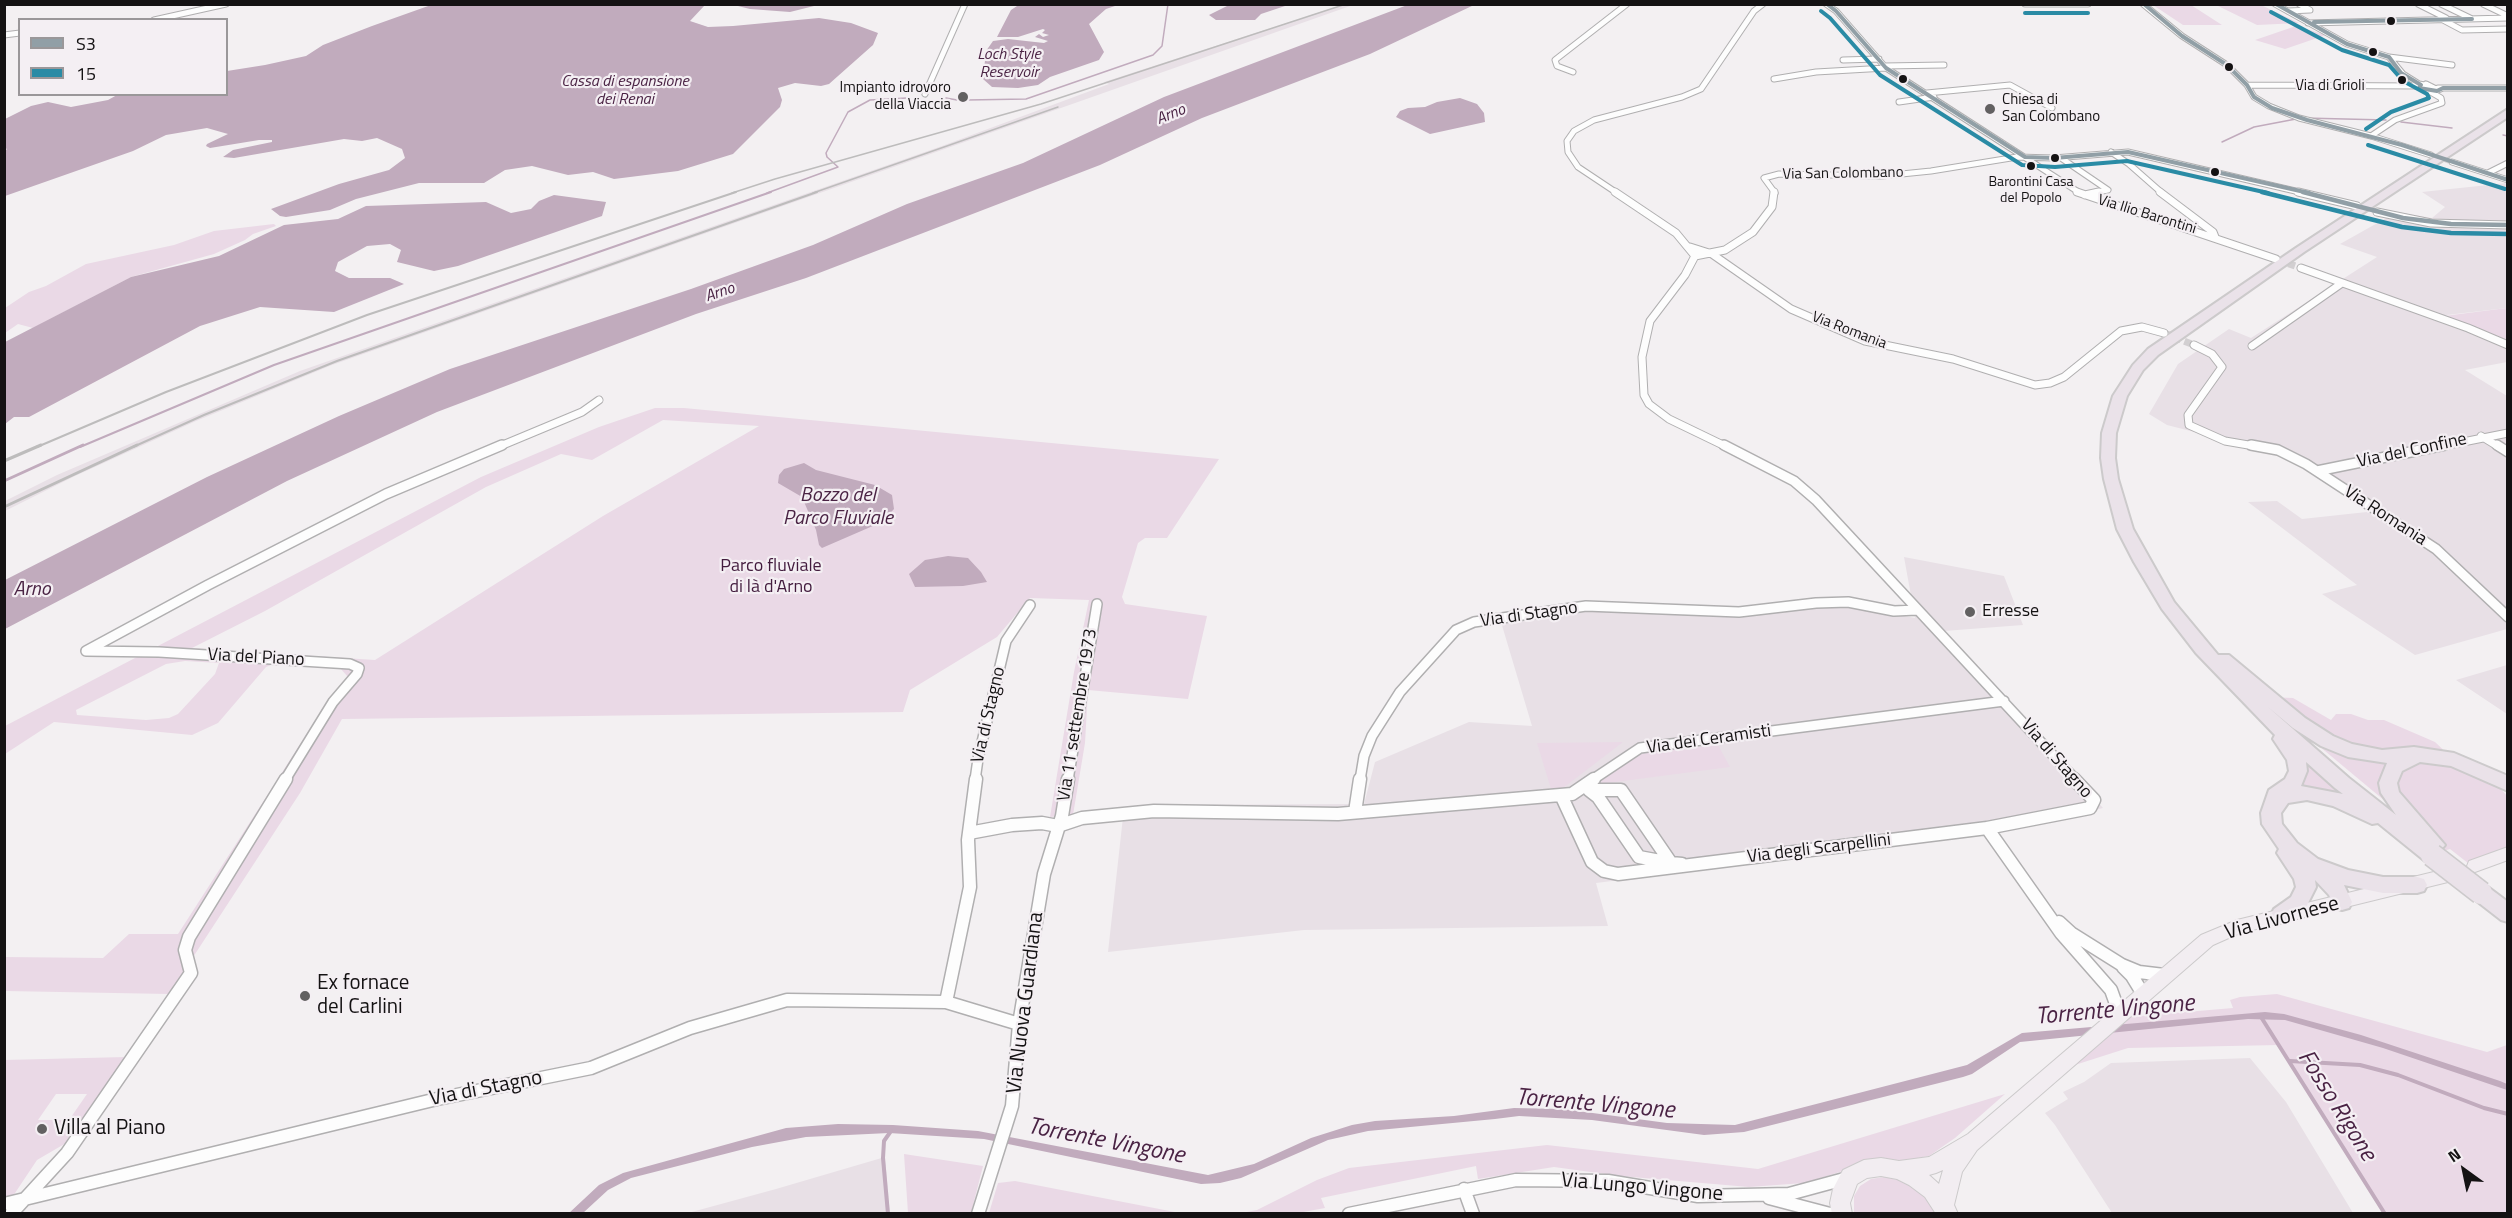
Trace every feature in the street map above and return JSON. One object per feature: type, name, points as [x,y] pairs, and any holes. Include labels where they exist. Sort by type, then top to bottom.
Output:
[{"type":"highway","points":[[2342,902],[2307,871],[2268,828],[2264,813],[2267,801],[2287,788],[2296,777],[2298,771],[2296,759],[2284,740],[2209,663],[2152,581],[2133,547],[2118,508],[2108,459],[2112,419],[2120,396],[2138,368],[2166,341],[2444,152],[2508,112]]},
{"type":"highway","points":[[2433,850],[2280,717],[2223,659],[2165,583],[2135,526],[2122,484],[2120,463],[2123,421],[2131,399],[2149,371],[2163,355],[2508,119]]},
{"type":"highway","points":[[2202,650],[2275,725],[2342,783],[2486,890],[2508,914]]},
{"type":"highway","points":[[2223,659],[2300,723],[2327,741],[2348,750],[2382,757],[2414,754],[2454,760],[2506,790]]},
{"type":"highway","points":[[2433,850],[2390,793],[2388,783],[2394,767],[2403,761],[2433,759],[2473,773],[2506,790]]},
{"type":"highway","points":[[2281,915],[2298,903],[2303,895],[2307,871],[2272,824],[2272,806],[2285,796],[2307,793],[2338,800],[2433,850]]},
{"type":"highway","points":[[2307,871],[2383,885],[2417,885]]},
{"type":"highway","points":[[2486,890],[2508,901]]},
{"type":"main road","points":[[2475,866],[2508,853]]},
{"type":"main road","name":"Via Livornese","points":[[1899,1170],[1929,1166],[1946,1159],[1975,1140],[2207,940],[2236,927],[2417,885],[2446,876]]},
{"type":"main road","name":"Via Livornese","points":[[1946,1209],[1953,1168],[1975,1140]]},
{"type":"main road","name":"Via Livornese","points":[[1850,1177],[1864,1169],[1881,1167],[1899,1170],[1916,1178],[1932,1190],[1946,1209]]},
{"type":"main road","points":[[1842,1214],[1840,1203],[1843,1189],[1850,1177]]},
{"type":"street","points":[[163,18],[226,4]]},
{"type":"street","points":[[925,94],[965,4]]},
{"type":"street","points":[[1572,72],[1557,66],[1555,60],[1627,4]]},
{"type":"street","points":[[1578,166],[1568,152],[1567,146],[1574,131],[1594,120],[1682,97],[1701,89],[1754,11],[1763,4]]},
{"type":"street","points":[[1826,4],[1836,7],[1885,67],[2025,157],[2061,158],[2111,152],[2135,153],[2357,206]]},
{"type":"street","points":[[2025,4],[2088,4]]},
{"type":"street","points":[[2143,4],[2186,39],[2216,57],[2247,85],[2255,98],[2280,111],[2431,155]]},
{"type":"street","points":[[2275,4],[2345,42],[2388,57],[2452,65]]},
{"type":"street","points":[[2286,10],[2310,10],[2299,4]]},
{"type":"street","points":[[2418,4],[2448,19]]},
{"type":"street","points":[[2442,5],[2456,4]]},
{"type":"street","points":[[2483,4],[2508,17]]},
{"type":"street","points":[[2442,5],[2472,19]]},
{"type":"street","points":[[2308,22],[2508,17]]},
{"type":"street","points":[[2441,20],[2462,30],[2508,28]]},
{"type":"street","points":[[2345,42],[2396,58],[2407,72],[2443,99],[2442,103],[2395,120],[2371,136]]},
{"type":"street","points":[[1843,60],[1878,56]]},
{"type":"street","points":[[2388,57],[2401,73],[2429,89]]},
{"type":"street","points":[[1774,79],[1816,72],[1944,65]]},
{"type":"street","points":[[1927,93],[2010,85],[2052,108]]},
{"type":"street","name":"Via di Grioli","points":[[2247,85],[2429,89],[2508,88]]},
{"type":"street","points":[[1899,102],[1934,98]]},
{"type":"street","points":[[2111,152],[2129,164],[2174,204],[2213,232],[2215,237]]},
{"type":"street","points":[[1562,157],[1709,252]]},
{"type":"street","name":"Via Ilio Barontini","points":[[2025,157],[2083,195],[2276,259]]},
{"type":"street","name":"Via San Colombano","points":[[1692,251],[1709,252],[1733,246],[1753,232],[1772,207],[1775,193],[1764,178],[1770,175],[1894,175],[2025,157]]},
{"type":"street","points":[[2061,158],[2108,190],[2083,195]]},
{"type":"street","points":[[2452,162],[2508,180]]},
{"type":"street","points":[[2488,174],[2508,163]]},
{"type":"street","points":[[2377,212],[2431,223],[2508,225]]},
{"type":"street","points":[[1672,230],[1692,251]]},
{"type":"street","name":"Via di Stagno","points":[[1692,251],[1689,269],[1650,321],[1647,329],[1642,357],[1644,395],[1649,404],[1669,419],[1794,481],[1832,517],[2094,800],[2090,808],[1987,828]]},
{"type":"street","name":"Via Romania","points":[[1709,252],[1791,309],[1865,340],[1953,359],[2036,385],[2050,383],[2064,377],[2121,331],[2142,327],[2164,333]]},
{"type":"street","points":[[2301,268],[2468,328],[2508,345]]},
{"type":"street","points":[[2252,346],[2342,283]]},
{"type":"street","name":"Via Romania","points":[[2194,345],[2217,358],[2222,367],[2188,415],[2189,425],[2202,433],[2243,446],[2281,451],[2317,471],[2436,549],[2508,617]]},
{"type":"street","name":"Via del Piano","points":[[12,1214],[67,1153],[191,973],[185,950],[189,937],[333,702],[357,674],[359,668],[350,664],[159,652],[86,651],[386,494],[582,412],[599,400]]},
{"type":"street","name":"Via del Confine","points":[[2317,471],[2481,436],[2508,433]]},
{"type":"street","points":[[2481,436],[2508,452]]},
{"type":"street","name":"Via di Stagno","points":[[1355,812],[1364,756],[1372,736],[1400,692],[1456,630],[1474,622],[1586,606],[1739,612],[1816,603],[1848,602],[1894,611],[1917,610]]},
{"type":"street","name":"Via 11 settembre 1973","points":[[1058,826],[1062,816],[1096,604]]},
{"type":"street","name":"Via di Stagno","points":[[946,1002],[970,887],[969,833],[978,759],[1006,641],[1030,605]]},
{"type":"street","name":"Via dei Ceramisti","points":[[1355,812],[1572,794],[1587,789],[1640,748],[2004,701]]},
{"type":"street","points":[[1587,789],[1621,790],[1671,863]]},
{"type":"street","points":[[1587,789],[1639,857],[1693,865]]},
{"type":"street","name":"Via degli Scarpellini","points":[[1561,795],[1592,862],[1604,871],[1618,874],[1651,872],[1987,828]]},
{"type":"street","points":[[969,833],[1012,825],[1042,823],[1058,826],[1082,818],[1155,811],[1355,812]]},
{"type":"street","name":"Via Nuova Guardiana","points":[[978,1214],[1012,1107],[1019,1024],[1044,874],[1058,826]]},
{"type":"street","points":[[1987,828],[2076,952],[2111,990],[2116,1018]]},
{"type":"street","points":[[2049,914],[2070,933],[2121,965],[2139,972],[2164,975]]},
{"type":"street","points":[[2121,965],[2132,976],[2143,994]]},
{"type":"street","name":"Via di Stagno","points":[[24,1199],[437,1099],[591,1068],[690,1028],[787,1000],[946,1002],[1019,1024]]},
{"type":"street","name":"Via Lungo Vingone","points":[[1349,1214],[1516,1180],[1608,1181],[1698,1196],[1789,1194],[1822,1187],[1850,1177]]},
{"type":"street","points":[[1464,1189],[1473,1214]]},
{"type":"street","name":"Via Lungo Vingone","points":[[1758,1195],[1804,1210],[1830,1214]]},
{"type":"street","points":[[4,1204],[24,1199]]},
{"type":"shaded area","points":[[1342,5],[1353,5],[332,365],[196,421],[75,476],[5,511],[5,501],[57,475],[300,371],[942,146],[1109,84],[1104,82]]},
{"type":"shaded area","points":[[2507,183],[2507,308],[2438,316],[2507,345],[2507,362],[2465,370],[2507,396],[2507,629],[2415,655],[2322,594],[2357,585],[2248,502],[2277,501],[2302,519],[2376,511],[2296,458],[2167,425],[2149,414],[2178,364],[2229,329],[2251,338],[2377,257],[2340,244],[2397,212],[2432,218],[2445,207],[2422,192]]},
{"type":"shaded area","points":[[1904,557],[2004,576],[2023,625],[1944,631],[2103,808],[1999,833],[1596,883],[1608,926],[1304,930],[1108,952],[1124,808],[1147,805],[1364,804],[1375,762],[1469,722],[1532,726],[1501,622],[1586,610],[1749,616],[1848,605],[1915,618]]},
{"type":"shaded area","points":[[2507,665],[2507,714],[2456,680]]},
{"type":"shaded area","points":[[2250,1058],[2286,1102],[2353,1213],[2112,1213],[2045,1113],[2068,1099],[2063,1092],[2084,1082],[2111,1063]]},
{"type":"shaded area","points":[[885,1157],[890,1213],[688,1213],[776,1189]]},
{"type":"green space","points":[[2153,5],[2191,5],[2222,25],[2183,25]]},
{"type":"green space","points":[[2216,5],[2261,5],[2299,23],[2257,25]]},
{"type":"green space","points":[[2296,26],[2326,35],[2285,49],[2255,40]]},
{"type":"green space","points":[[274,224],[276,226],[253,234],[214,254],[131,277],[33,328],[18,324],[5,333],[5,308],[29,292],[46,286],[86,264],[174,245],[214,231]]},
{"type":"green space","points":[[2507,308],[2507,345],[2436,317]]},
{"type":"green space","name":"Parco fluviale di là d'Arno","points":[[655,408],[684,408],[1219,459],[1167,538],[1145,538],[1138,543],[1122,597],[1125,604],[1207,616],[1188,699],[1088,690],[1085,743],[1073,815],[1050,817],[1074,672],[1089,600],[1030,598],[997,637],[910,690],[903,712],[342,719],[300,793],[169,994],[5,991],[5,957],[103,958],[129,934],[178,934],[326,704],[348,677],[340,668],[276,663],[266,667],[218,723],[192,735],[54,722],[5,754],[5,726],[481,477],[599,427]],"holes":[[[663,420],[759,426],[603,516],[375,660],[192,648],[265,611],[486,487],[561,454],[592,460]],[[185,661],[219,663],[215,674],[178,714],[169,718],[146,720],[77,715],[76,710],[166,664]]]},
{"type":"green space","points":[[2268,697],[2293,698],[2331,720],[2336,714],[2351,714],[2368,720],[2384,720],[2435,742],[2454,760],[2433,759],[2473,773],[2500,788],[2507,796],[2507,853],[2473,867],[2450,849],[2443,851],[2394,800],[2385,801],[2307,736]]},
{"type":"green space","points":[[1623,742],[1563,788],[1551,789],[1537,743]]},
{"type":"green space","points":[[1718,745],[1730,767],[1585,786],[1631,755]]},
{"type":"green space","points":[[2295,752],[2372,812],[2297,786]]},
{"type":"green space","points":[[2277,994],[2487,1052],[2507,1045],[2507,1213],[2385,1213],[2279,1045],[2128,1048],[2053,1072],[2116,1018],[2233,1008],[2230,1000]]},
{"type":"green space","name":"Villa al Piano","points":[[126,1057],[73,1139],[37,1160],[9,1202],[4,1203],[4,1060]],"holes":[[[56,1094],[87,1094],[69,1120],[38,1120]]]},
{"type":"green space","points":[[2005,1094],[1955,1138],[1929,1156],[1843,1171],[1804,1183],[1749,1187],[1620,1176],[1554,1167],[1478,1179],[1476,1166],[1321,1198],[1325,1208],[1298,1213],[1236,1214],[1257,1210],[1317,1180],[1349,1168],[1547,1145],[1758,1169]]},
{"type":"green space","points":[[904,1154],[983,1166],[971,1213],[908,1213]]},
{"type":"green space","points":[[1884,1177],[1913,1187],[1925,1196],[1937,1213],[1854,1213],[1854,1196],[1860,1186],[1871,1179]]},
{"type":"green space","points":[[1015,1181],[1180,1213],[989,1213],[998,1183]]},
{"type":"water","name":"Loch Style Reservoir","points":[[1020,4],[1118,5],[1106,9],[1089,24],[1104,52],[1099,60],[1050,77],[1038,85],[1018,88],[992,87],[983,79],[986,51],[993,41],[1008,39],[1044,43],[1048,41],[1035,37],[1039,34],[1043,37],[1049,35],[1042,33],[1045,30],[1043,29],[1018,37],[997,37],[1011,10]]},
{"type":"water","name":"Arno","points":[[1410,4],[1474,5],[1370,54],[1202,118],[1100,165],[806,278],[696,314],[437,412],[287,481],[5,629],[5,580],[207,477],[339,416],[450,369],[691,289],[813,245],[907,204],[1023,163],[1164,97]]},
{"type":"water","name":"Cassa di espansione dei Renai","points":[[431,5],[705,5],[690,21],[708,27],[819,18],[851,23],[878,33],[873,45],[829,84],[821,86],[795,83],[778,88],[782,100],[780,107],[733,154],[678,171],[614,179],[593,172],[568,175],[532,166],[505,170],[484,183],[419,183],[356,199],[330,210],[286,217],[280,216],[271,209],[339,184],[389,170],[405,158],[402,149],[377,138],[362,141],[344,139],[234,158],[223,157],[233,150],[272,142],[272,140],[210,148],[206,146],[207,144],[228,134],[207,128],[166,135],[133,151],[5,196],[5,151],[7,149],[5,148],[5,119],[31,106],[48,102],[71,107],[108,100],[115,96],[228,96],[228,71],[306,56],[323,45]]},
{"type":"water","points":[[734,5],[818,5],[790,12],[750,9]]},
{"type":"water","points":[[1229,5],[1288,5],[1261,14],[1255,20],[1216,20],[1209,15]]},
{"type":"water","points":[[1460,98],[1477,104],[1484,113],[1485,122],[1430,134],[1396,117],[1400,111],[1408,108],[1425,107],[1437,102]]},
{"type":"water","points":[[554,195],[606,202],[602,216],[458,266],[434,271],[397,262],[401,250],[390,244],[367,246],[338,262],[335,271],[349,278],[390,278],[404,284],[334,312],[260,307],[200,326],[29,417],[14,417],[5,424],[5,342],[131,277],[219,256],[284,225],[338,219],[366,206],[486,202],[511,213],[531,209],[539,201]]},
{"type":"water","name":"Bozzo del Parco Fluviale","points":[[804,463],[816,470],[875,485],[892,495],[894,509],[882,522],[822,548],[802,497],[778,483],[779,475],[784,469]]},
{"type":"water","points":[[948,556],[968,558],[987,582],[963,586],[915,587],[909,574],[925,560]]},
{"type":"water","points":[[2265,1012],[2284,1014],[2361,1035],[2500,1081],[2507,1084],[2507,1090],[2383,1048],[2285,1020],[2248,1019],[2020,1042],[1972,1074],[1963,1077],[1744,1132],[1704,1135],[1592,1120],[1519,1116],[1368,1131],[1328,1140],[1241,1178],[1220,1183],[1201,1184],[984,1139],[889,1133],[806,1137],[752,1147],[631,1178],[608,1190],[583,1213],[568,1214],[599,1185],[623,1173],[786,1128],[838,1124],[978,1131],[1208,1175],[1254,1164],[1311,1138],[1352,1125],[1375,1121],[1454,1116],[1514,1108],[1563,1109],[1667,1123],[1735,1125],[1967,1065],[2022,1033]]},
{"type":"waterway","points":[[967,100],[1026,99],[1153,55],[1162,46],[1168,4]]},
{"type":"waterway","points":[[767,193],[838,167],[827,157],[826,153],[848,112],[870,100],[907,98]]},
{"type":"waterway","points":[[946,98],[957,100]]},
{"type":"waterway","points":[[2304,118],[2386,120]]},
{"type":"waterway","points":[[2222,142],[2254,127],[2296,119]]},
{"type":"waterway","points":[[2401,122],[2452,128]]},
{"type":"waterway","points":[[2503,135],[2508,136]]},
{"type":"waterway","points":[[80,447],[274,365],[771,192]]},
{"type":"waterway","points":[[4,481],[83,445]]},
{"type":"waterway","name":"Fosso Rigone","points":[[2261,1017],[2385,1214]]},
{"type":"waterway","points":[[2290,1061],[2360,1065],[2398,1075],[2484,1108],[2508,1114]]},
{"type":"waterway","points":[[888,1214],[883,1158],[884,1141],[891,1131]]},
{"type":"tunnel","points":[[2431,155],[2452,162]]},
{"type":"tunnel","points":[[2278,260],[2301,268]]},
{"type":"tunnel","points":[[2164,333],[2194,345]]},
{"type":"railway","points":[[732,193],[1041,104],[1346,4]]},
{"type":"railway","points":[[813,193],[1058,107]]},
{"type":"railway","points":[[37,447],[166,392],[367,315],[736,192]]},
{"type":"railway","points":[[133,447],[204,415],[337,361],[817,192]]},
{"type":"railway","points":[[4,461],[41,445]]},
{"type":"railway","points":[[4,507],[137,445]]},
{"type":"transit line","name":"S3","points":[[1827,4],[1836,11],[1886,68],[2025,157],[2054,158],[2128,152],[2316,195],[2403,218],[2451,224],[2508,225]]},
{"type":"transit line","name":"S3","points":[[2144,4],[2182,36],[2227,65],[2247,85],[2254,97],[2272,108],[2307,120],[2402,145],[2508,180]]},
{"type":"transit line","name":"S3","points":[[2276,4],[2347,44],[2389,57],[2401,73],[2421,85],[2419,88],[2437,91]]},
{"type":"transit line","name":"15","points":[[1821,11],[1830,18],[1880,75],[2022,165],[2055,167],[2127,161],[2314,204],[2402,227],[2451,233],[2508,234]]},
{"type":"transit line","name":"15","points":[[2271,12],[2342,50],[2389,65],[2403,81],[2427,94],[2429,98],[2391,112],[2366,129]]},
{"type":"transit line","name":"15","points":[[2025,13],[2088,13]]},
{"type":"transit line","name":"S3","points":[[2314,22],[2472,19]]},
{"type":"transit line","name":"S3","points":[[2437,91],[2443,88],[2508,88]]},
{"type":"transit line","name":"15","points":[[2368,145],[2505,189]]},
{"type":"place","name":"Impianto idrovoro della Viaccia","points":[[963,97]]},
{"type":"place","name":"Chiesa di San Colombano","points":[[1990,109]]},
{"type":"place","name":"Barontini Casa del Popolo","points":[[2031,166]]},
{"type":"place","name":"Erresse","points":[[1970,612]]},
{"type":"place","name":"Ex fornace del Carlini","points":[[305,996]]},
{"type":"place","name":"Villa al Piano","points":[[42,1129]]},
{"type":"water label","name":"Torrente Vingone","points":[[2115,1011]]},
{"type":"water label","name":"Torrente Vingone","points":[[1595,1105]]},
{"type":"water label","name":"Torrente Vingone","points":[[1106,1142]]}]
